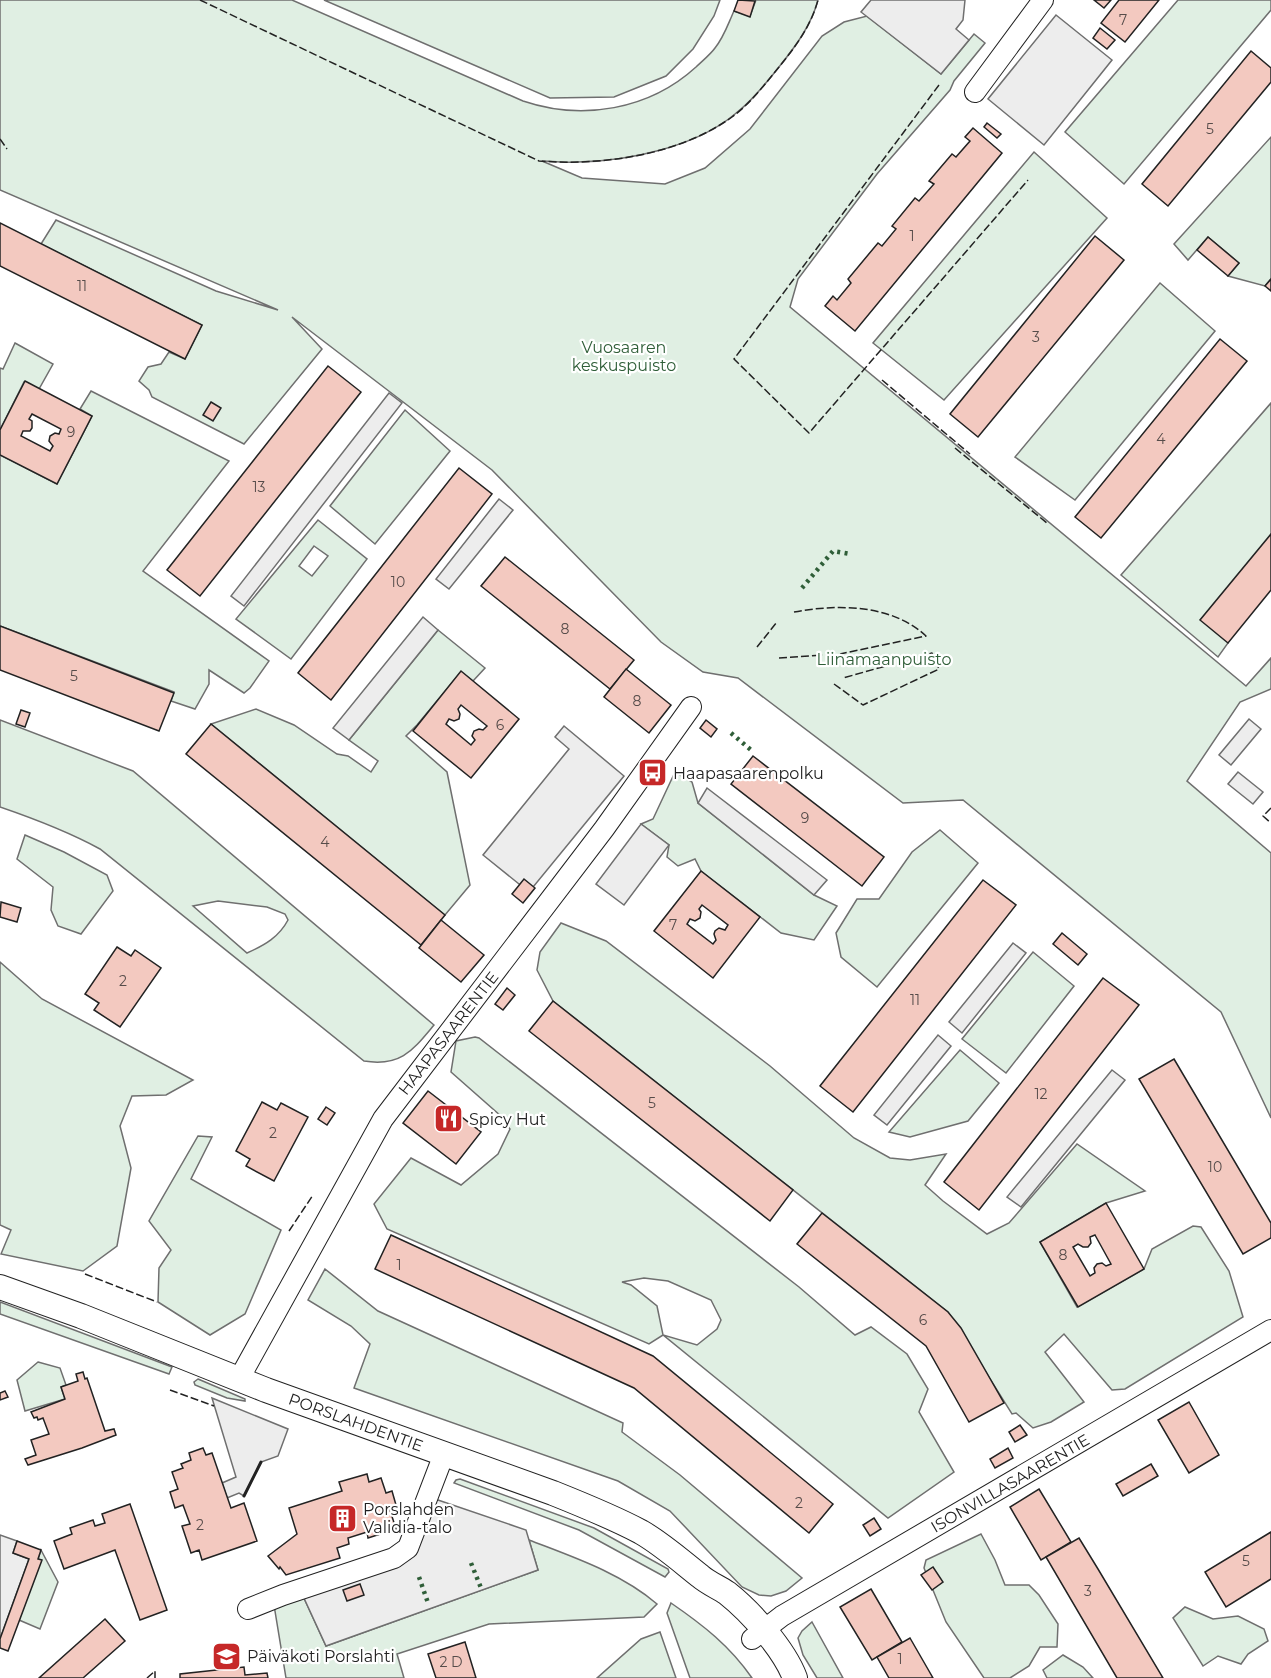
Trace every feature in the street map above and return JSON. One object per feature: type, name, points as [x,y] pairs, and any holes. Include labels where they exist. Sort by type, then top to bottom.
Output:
[{"type":"street","points":[[975,92],[1043,0]]},
{"type":"street","name":"HAAPASAARENTIE","points":[[239,1379],[392,1105],[460,1020],[604,829],[691,707]]},
{"type":"street","name":"PORSLAHDENTIE","points":[[0,1287],[81,1316],[239,1379],[598,1511],[642,1533],[726,1593],[757,1635],[782,1678]]},
{"type":"street","name":"ISONVILLASAARENTIE","points":[[757,1635],[791,1611],[1271,1330]]},
{"type":"street","points":[[248,1609],[403,1553],[408,1548],[444,1454]]},
{"type":"street","name":"PORSLAHDENTIE","points":[[757,1635],[791,1667],[795,1678]]},
{"type":"green space","name":"Vuosaaren keskuspuisto","points":[[0,0],[292,0],[523,101],[545,107],[591,110],[614,108],[636,102],[677,82],[713,51],[734,11],[750,16],[756,0],[818,0],[797,44],[747,104],[719,125],[681,143],[639,155],[598,161],[542,161],[582,178],[665,184],[705,168],[750,129],[822,36],[844,22],[867,16],[941,74],[974,34],[985,43],[954,81],[950,90],[877,174],[798,279],[790,307],[1246,686],[1271,658],[1271,689],[1240,702],[1187,781],[1271,853],[1271,1118],[1221,1012],[963,800],[903,803],[738,678],[703,672],[661,642],[492,470],[292,317],[322,349],[244,444],[152,397],[149,390],[139,381],[148,367],[161,364],[169,352],[185,359],[202,325],[41,244],[56,220],[216,291],[278,310],[0,190]]},
{"type":"green space","points":[[324,0],[720,0],[714,16],[693,49],[666,76],[614,97],[550,98]]},
{"type":"green space","points":[[1178,0],[1271,0],[1271,10],[1124,184],[1065,132]]},
{"type":"green space","points":[[1271,137],[1271,279],[1265,286],[1228,276],[1239,263],[1208,237],[1188,260],[1174,244]]},
{"type":"green space","points":[[1034,152],[1107,218],[944,400],[873,343]]},
{"type":"green space","points":[[1160,283],[1215,331],[1075,500],[1015,457]]},
{"type":"green space","points":[[15,343],[53,364],[39,389],[24,382],[0,430],[0,368],[3,369]]},
{"type":"green space","points":[[91,391],[229,461],[143,571],[269,661],[244,693],[209,670],[209,684],[195,709],[171,701],[174,692],[0,626],[0,455],[57,484],[92,416],[80,409]]},
{"type":"green space","points":[[1271,403],[1271,534],[1228,643],[1218,657],[1121,575]]},
{"type":"green space","points":[[405,410],[450,451],[375,544],[330,506]]},
{"type":"green space","points":[[318,520],[367,559],[291,659],[236,619]],"holes":[[[314,546],[328,556],[312,576],[299,566]]]},
{"type":"green space","points":[[438,630],[485,668],[473,681],[461,672],[406,736],[447,772],[470,885],[445,915],[211,724],[256,709],[294,725],[337,754],[348,756],[371,772],[378,761],[349,740]]},
{"type":"green space","points":[[0,720],[133,771],[434,1025],[405,1055],[388,1061],[364,1061],[100,849],[51,826],[0,807]],"holes":[[[218,901],[267,907],[285,914],[288,920],[271,940],[247,953],[193,906]]]},
{"type":"green space","points":[[675,772],[692,782],[698,803],[814,895],[837,906],[814,940],[781,933],[701,871],[695,859],[678,866],[667,857],[669,845],[641,824],[653,819]]},
{"type":"green space","points":[[940,830],[978,863],[877,987],[841,957],[836,933],[857,899],[879,899],[912,852]]},
{"type":"green space","points":[[25,835],[64,852],[107,875],[113,891],[81,934],[58,926],[51,910],[53,887],[17,859]]},
{"type":"green space","points":[[561,923],[606,941],[770,1066],[854,1138],[890,1158],[910,1160],[946,1154],[925,1185],[987,1234],[1009,1223],[1077,1144],[1145,1191],[1106,1203],[1040,1242],[1077,1307],[1144,1269],[1152,1249],[1193,1226],[1201,1227],[1229,1271],[1243,1317],[1125,1389],[1112,1390],[1064,1334],[1045,1352],[1084,1402],[1051,1422],[1033,1428],[1016,1413],[1012,1414],[948,1312],[553,1001],[537,970],[540,952]]},
{"type":"green space","points":[[1033,952],[1074,986],[1006,1073],[962,1039]]},
{"type":"green space","points":[[0,962],[42,999],[193,1080],[166,1095],[132,1096],[120,1126],[131,1168],[117,1246],[83,1271],[1,1254],[11,1230],[0,1225]]},
{"type":"green space","points":[[479,1038],[799,1287],[855,1335],[871,1327],[907,1354],[928,1389],[919,1412],[954,1472],[888,1518],[663,1335],[649,1344],[387,1229],[374,1204],[411,1158],[461,1185],[498,1154],[510,1129],[502,1117],[451,1072],[456,1041]],"holes":[[[644,1278],[668,1281],[711,1300],[721,1320],[717,1329],[697,1345],[663,1335],[657,1306],[631,1285],[622,1282]]]},
{"type":"green space","points":[[960,1050],[999,1083],[968,1121],[910,1137],[889,1132]]},
{"type":"green space","points":[[198,1136],[212,1137],[191,1179],[281,1230],[245,1314],[210,1335],[158,1302],[159,1268],[171,1250],[149,1221]]},
{"type":"green space","points":[[325,1269],[378,1311],[623,1423],[622,1432],[680,1475],[802,1578],[786,1591],[771,1596],[759,1595],[742,1587],[670,1511],[618,1481],[354,1388],[370,1344],[351,1326],[308,1300]]},
{"type":"green space","points":[[0,1302],[172,1367],[169,1374],[0,1314]]},
{"type":"green space","points":[[38,1362],[60,1368],[66,1385],[61,1387],[65,1399],[25,1411],[17,1380]]},
{"type":"green space","points":[[198,1379],[245,1399],[245,1401],[227,1398],[195,1385],[194,1382]]},
{"type":"green space","points":[[460,1479],[594,1528],[668,1569],[669,1572],[665,1577],[579,1530],[454,1483]]},
{"type":"green space","points":[[981,1534],[1005,1585],[1029,1585],[1039,1595],[1058,1624],[1057,1647],[1040,1647],[1029,1666],[1010,1678],[984,1678],[946,1622],[924,1568],[926,1560]]},
{"type":"green space","points":[[529,1540],[628,1583],[657,1604],[644,1617],[489,1624],[397,1654],[404,1678],[286,1678],[274,1605],[303,1596],[326,1646],[538,1570]]},
{"type":"green space","points":[[41,1550],[58,1582],[40,1629],[19,1620],[41,1560],[38,1559]]},
{"type":"green space","points":[[671,1603],[715,1637],[735,1656],[752,1678],[690,1678],[667,1613]]},
{"type":"green space","points":[[1185,1607],[1213,1619],[1238,1616],[1264,1629],[1268,1641],[1248,1654],[1241,1664],[1218,1656],[1203,1666],[1173,1618]]},
{"type":"green space","points":[[812,1622],[843,1678],[817,1678],[803,1655],[798,1638]]},
{"type":"green space","points":[[660,1632],[676,1678],[597,1678],[641,1639]]},
{"type":"green space","points":[[1063,1655],[1083,1667],[1093,1678],[1047,1678],[1043,1670]]},
{"type":"shaded area","points":[[871,0],[965,0],[963,20],[956,29],[969,40],[941,74],[861,12]]},
{"type":"shaded area","points":[[1056,15],[1112,60],[1044,145],[988,99]]},
{"type":"shaded area","points":[[389,393],[402,403],[244,606],[231,596]]},
{"type":"shaded area","points":[[499,499],[513,510],[449,589],[436,579]]},
{"type":"shaded area","points":[[423,617],[438,630],[349,740],[333,728]]},
{"type":"shaded area","points":[[1249,719],[1261,729],[1231,765],[1219,755]]},
{"type":"shaded area","points":[[564,726],[624,776],[529,892],[483,855],[569,749],[555,737]]},
{"type":"shaded area","points":[[1238,772],[1263,792],[1253,804],[1228,784]]},
{"type":"shaded area","points":[[707,788],[827,880],[814,895],[698,803]]},
{"type":"shaded area","points":[[641,824],[669,845],[624,905],[596,884]]},
{"type":"shaded area","points":[[1013,943],[1026,953],[962,1033],[949,1022]]},
{"type":"shaded area","points":[[938,1035],[951,1046],[887,1125],[874,1115]]},
{"type":"shaded area","points":[[1112,1070],[1125,1080],[1021,1207],[1007,1197]]},
{"type":"shaded area","points":[[212,1398],[288,1429],[278,1456],[261,1462],[244,1496],[239,1493],[227,1498],[222,1483],[236,1477]]},
{"type":"shaded area","points":[[435,1499],[526,1530],[538,1570],[326,1646],[303,1596],[400,1564]]},
{"type":"shaded area","points":[[0,1535],[17,1541],[13,1553],[29,1559],[0,1639]]},
{"type":"building","points":[[738,0],[755,1],[750,17],[734,11]]},
{"type":"building","points":[[1094,0],[1111,0],[1104,8]]},
{"type":"building","points":[[1119,0],[1159,0],[1125,42],[1101,23]]},
{"type":"building","points":[[1100,28],[1115,40],[1107,49],[1093,38]]},
{"type":"building","points":[[1251,51],[1271,68],[1271,82],[1168,206],[1142,184]]},
{"type":"building","points":[[987,123],[1001,134],[997,138],[984,127]]},
{"type":"building","points":[[973,128],[1002,153],[855,331],[825,306],[833,296],[837,300],[851,283],[848,279],[878,243],[882,246],[896,229],[892,226],[915,198],[919,201],[934,184],[929,181],[952,154],[956,157],[970,141],[965,137]]},
{"type":"building","points":[[0,223],[202,325],[185,359],[0,266]]},
{"type":"building","points":[[1095,236],[1124,260],[978,437],[950,414]]},
{"type":"building","points":[[1208,237],[1239,263],[1228,276],[1197,250]]},
{"type":"building","points":[[1271,279],[1271,291],[1265,286]]},
{"type":"building","points":[[1220,339],[1247,361],[1101,538],[1075,517]]},
{"type":"building","points":[[328,366],[361,392],[200,596],[167,570]]},
{"type":"building","points":[[25,381],[92,416],[57,484],[0,455],[0,430]],"holes":[[[32,414],[61,429],[59,434],[55,433],[50,436],[49,441],[53,446],[50,451],[21,436],[23,431],[30,431],[32,428],[32,421],[29,419]]]},
{"type":"building","points":[[211,402],[221,408],[213,421],[203,415]]},
{"type":"building","points":[[459,468],[492,494],[331,700],[298,673]]},
{"type":"building","points":[[1271,534],[1271,590],[1228,643],[1200,620]]},
{"type":"building","points":[[505,557],[634,660],[610,689],[481,586]]},
{"type":"building","points":[[0,626],[174,693],[159,731],[0,670]]},
{"type":"building","points":[[626,669],[671,705],[649,733],[604,697]]},
{"type":"building","points":[[461,671],[519,719],[471,778],[413,731]],"holes":[[[461,705],[487,726],[483,730],[474,731],[472,736],[475,740],[471,745],[446,724],[449,719],[454,721],[459,719],[458,709]]]},
{"type":"building","points":[[21,710],[30,713],[25,727],[16,724]]},
{"type":"building","points":[[706,720],[717,729],[711,737],[700,728]]},
{"type":"building","points":[[211,724],[445,915],[421,945],[186,754]]},
{"type":"building","points":[[753,756],[884,857],[862,886],[731,784]]},
{"type":"building","points":[[701,871],[760,917],[713,978],[654,931]],"holes":[[[702,905],[728,925],[725,930],[719,928],[715,931],[716,940],[713,944],[687,924],[690,919],[695,921],[700,918],[699,909]]]},
{"type":"building","points":[[524,879],[535,888],[523,903],[512,894]]},
{"type":"building","points":[[983,880],[1016,905],[853,1112],[820,1086]]},
{"type":"building","points":[[1,902],[21,908],[17,922],[0,917]]},
{"type":"building","points":[[441,920],[484,955],[461,982],[419,948]]},
{"type":"building","points":[[1062,933],[1087,954],[1078,965],[1053,944]]},
{"type":"building","points":[[117,947],[131,956],[135,950],[161,968],[120,1027],[94,1010],[99,1003],[85,994]]},
{"type":"building","points":[[1103,978],[1139,1005],[979,1210],[944,1182]]},
{"type":"building","points":[[507,988],[515,995],[503,1010],[495,1004]]},
{"type":"building","points":[[553,1001],[793,1190],[770,1221],[529,1031]]},
{"type":"building","points":[[1174,1059],[1271,1223],[1271,1238],[1243,1254],[1139,1079]]},
{"type":"building","points":[[428,1091],[481,1132],[456,1164],[403,1123]]},
{"type":"building","points":[[262,1102],[277,1110],[281,1103],[308,1117],[274,1181],[246,1166],[250,1159],[236,1151]]},
{"type":"building","points":[[326,1107],[335,1113],[327,1125],[318,1119]]},
{"type":"building","points":[[1106,1203],[1144,1269],[1078,1307],[1040,1242]],"holes":[[[1095,1235],[1111,1264],[1106,1266],[1102,1263],[1097,1264],[1094,1268],[1095,1273],[1090,1276],[1073,1247],[1078,1244],[1088,1247],[1091,1243],[1090,1237]]]},
{"type":"building","points":[[822,1213],[948,1312],[961,1328],[1004,1403],[969,1422],[926,1346],[797,1244]]},
{"type":"building","points":[[391,1235],[653,1356],[833,1504],[809,1533],[634,1388],[375,1269]]},
{"type":"building","points":[[83,1372],[105,1431],[114,1429],[116,1435],[28,1465],[25,1459],[36,1455],[31,1440],[49,1434],[43,1418],[38,1420],[37,1417],[34,1418],[31,1412],[65,1399],[61,1387],[78,1381],[76,1374]]},
{"type":"building","points":[[5,1391],[8,1397],[0,1400],[0,1393]]},
{"type":"building","points":[[1189,1402],[1219,1455],[1189,1473],[1158,1420]]},
{"type":"building","points":[[1020,1425],[1027,1435],[1015,1442],[1009,1432]]},
{"type":"building","points":[[203,1448],[206,1455],[212,1453],[231,1508],[244,1503],[257,1541],[202,1560],[199,1550],[191,1553],[182,1526],[190,1524],[183,1505],[175,1508],[170,1492],[178,1489],[172,1472],[183,1468],[181,1464],[191,1460],[189,1453]]},
{"type":"building","points":[[1008,1448],[1013,1458],[995,1468],[990,1459]]},
{"type":"building","points":[[1151,1464],[1158,1476],[1123,1496],[1116,1484]]},
{"type":"building","name":"Porslahden Validia-talo","points":[[367,1474],[369,1482],[381,1478],[386,1493],[392,1491],[396,1505],[389,1507],[396,1529],[368,1538],[367,1532],[348,1538],[349,1544],[337,1548],[340,1558],[286,1575],[280,1567],[279,1569],[268,1556],[297,1534],[289,1508],[342,1491],[339,1482]]},
{"type":"building","points":[[1039,1489],[1071,1542],[1041,1560],[1010,1507]]},
{"type":"building","points":[[130,1504],[167,1610],[140,1620],[115,1550],[64,1569],[54,1541],[72,1534],[70,1528],[93,1520],[95,1526],[105,1523],[102,1514]]},
{"type":"building","points":[[874,1518],[881,1529],[870,1536],[863,1525]]},
{"type":"building","points":[[1271,1532],[1271,1579],[1226,1607],[1205,1572]]},
{"type":"building","points":[[1079,1538],[1163,1678],[1117,1678],[1046,1557]]},
{"type":"building","points":[[17,1541],[41,1550],[38,1559],[42,1560],[8,1651],[0,1648],[0,1639],[29,1559],[13,1553]]},
{"type":"building","points":[[933,1567],[943,1582],[932,1590],[921,1575]]},
{"type":"building","points":[[360,1584],[364,1595],[347,1601],[343,1590]]},
{"type":"building","points":[[871,1589],[902,1642],[872,1660],[840,1607]]},
{"type":"building","points":[[105,1619],[125,1641],[83,1678],[39,1678]]},
{"type":"building","points":[[910,1638],[933,1678],[889,1678],[877,1657]]},
{"type":"building","points":[[465,1642],[476,1678],[436,1678],[428,1654]]},
{"type":"building","points":[[244,1667],[245,1675],[267,1673],[268,1678],[180,1678],[180,1674]]},
{"type":"hedge","points":[[802,588],[833,551],[850,554]]},
{"type":"hedge","points":[[731,733],[751,750]]},
{"type":"hedge","points":[[471,1563],[481,1588]]},
{"type":"hedge","points":[[419,1577],[428,1603]]},
{"type":"fence","points":[[200,0],[539,161],[563,162],[614,159],[665,149],[688,141],[732,117],[757,93],[791,51],[807,27],[818,0]]},
{"type":"fence","points":[[939,85],[734,359],[809,433],[1028,180]]},
{"type":"fence","points":[[0,139],[7,149]]},
{"type":"fence","points":[[882,380],[970,454]]},
{"type":"fence","points":[[955,448],[1047,523]]},
{"type":"fence","points":[[794,612],[828,608],[881,612],[912,625],[926,636],[840,654]]},
{"type":"fence","points":[[757,647],[777,622]]},
{"type":"fence","points":[[834,684],[863,705],[939,669],[932,653],[843,678]]},
{"type":"fence","points":[[779,658],[823,655]]},
{"type":"fence","points":[[1271,808],[1263,816],[1271,823]]},
{"type":"fence","points":[[289,1231],[313,1195]]},
{"type":"fence","points":[[85,1274],[157,1302]]},
{"type":"fence","points":[[170,1390],[214,1406]]},
{"type":"fence","points":[[147,1678],[155,1671],[155,1678]]},
{"type":"wall","points":[[244,1496],[261,1462]]},
{"type":"place","name":"Haapasaarenpolku","points":[[652,773]]},
{"type":"place","name":"Spicy Hut","points":[[448,1119]]},
{"type":"place","name":"Porslahden Validia-talo","points":[[342,1518]]},
{"type":"place","name":"Päiväkoti Porslahti","points":[[226,1656]]},
{"type":"park label","name":"Liinamaanpuisto","points":[[884,659]]}]
